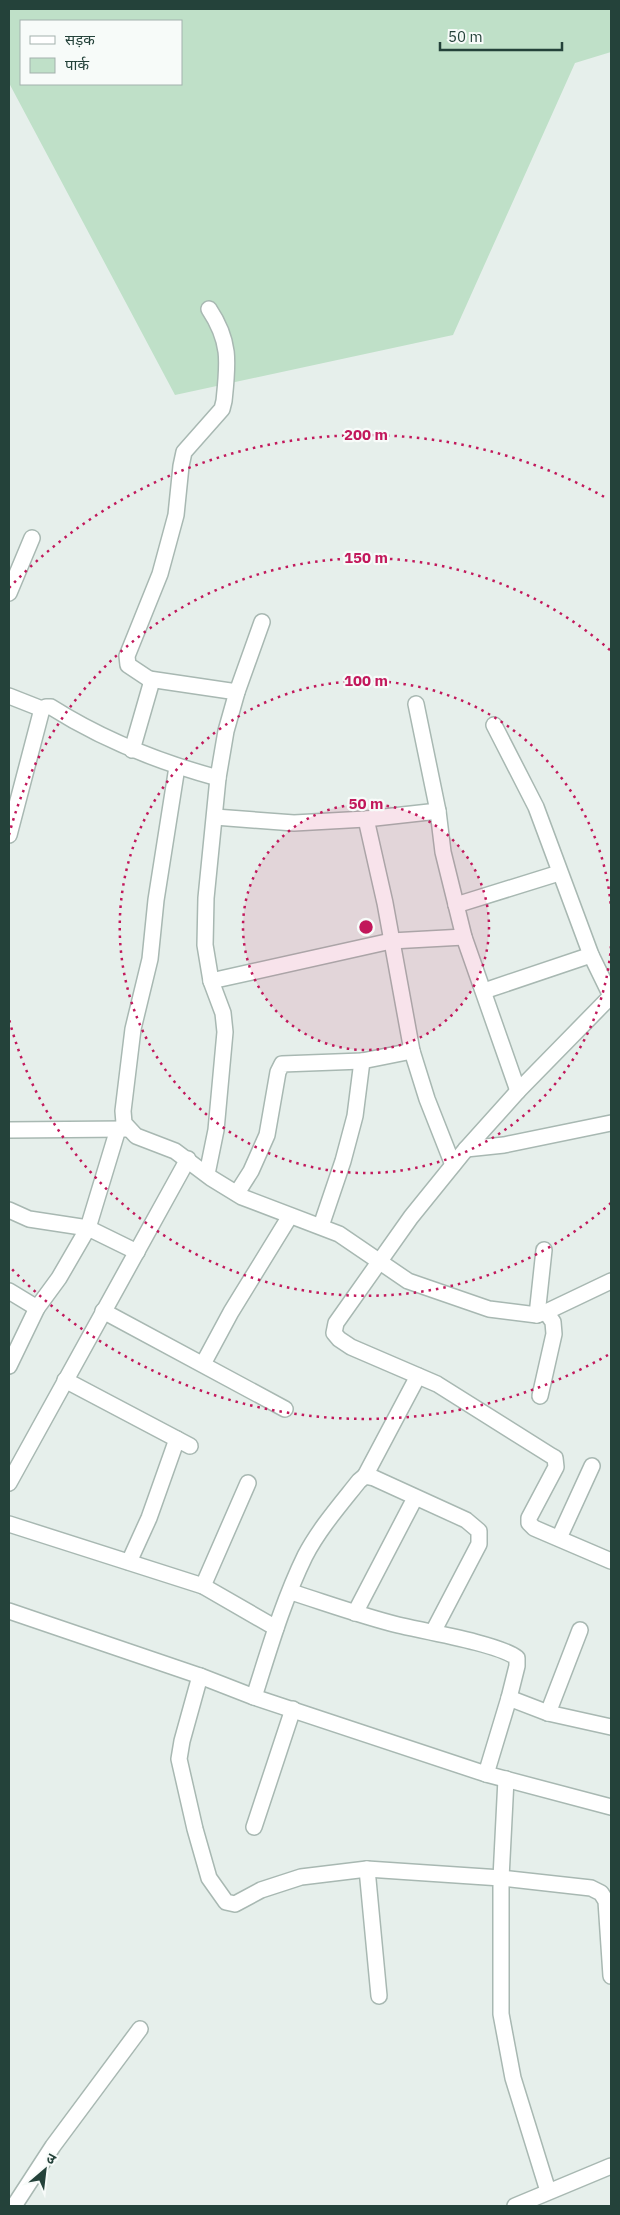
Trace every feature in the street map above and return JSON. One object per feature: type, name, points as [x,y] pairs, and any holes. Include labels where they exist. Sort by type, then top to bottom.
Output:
[{"type":"street","points":[[209,310],[219,324],[227,349],[224,401],[222,409],[184,452],[176,515],[160,574],[127,656],[128,665],[148,679],[173,681],[237,692]]},
{"type":"street","points":[[9,593],[32,538]]},
{"type":"street","points":[[207,1174],[216,1130],[225,1032],[223,1013],[211,981],[205,935],[206,898],[218,778],[226,731],[237,692],[262,622]]},
{"type":"street","points":[[132,750],[151,688],[148,679]]},
{"type":"street","points":[[9,696],[42,709],[51,707],[88,730],[132,750],[177,767],[218,778]]},
{"type":"street","points":[[416,704],[438,811],[443,852],[464,936],[518,1091]]},
{"type":"street","points":[[9,835],[42,709]]},
{"type":"street","points":[[494,725],[536,807],[591,955],[611,996],[518,1091],[466,1149],[412,1216],[336,1323],[334,1333],[351,1347],[437,1384],[555,1458],[554,1473],[529,1518],[529,1523],[534,1528],[611,1562]]},
{"type":"street","points":[[9,1366],[37,1308],[59,1278],[88,1228],[123,1129],[123,1111],[134,1029],[150,959],[156,900],[177,767]]},
{"type":"street","points":[[215,817],[294,823],[366,819],[438,811]]},
{"type":"street","points":[[366,819],[392,941],[412,1051],[427,1099],[453,1165]]},
{"type":"street","points":[[456,905],[559,873]]},
{"type":"street","points":[[211,981],[392,941],[464,936]]},
{"type":"street","points":[[484,991],[591,955]]},
{"type":"street","points":[[237,1193],[251,1171],[267,1135],[278,1072],[282,1064],[362,1061],[412,1051]]},
{"type":"street","points":[[320,1226],[343,1161],[355,1116],[362,1061]]},
{"type":"street","points":[[466,1149],[504,1145],[611,1123]]},
{"type":"street","points":[[9,1130],[123,1129],[175,1151],[242,1197],[338,1234],[408,1281],[489,1309],[542,1314],[553,1322],[554,1334],[540,1396]]},
{"type":"street","points":[[9,1483],[188,1159]]},
{"type":"street","points":[[9,1210],[30,1219],[88,1228],[137,1252]]},
{"type":"street","points":[[203,1364],[231,1312],[290,1216]]},
{"type":"street","points":[[542,1314],[544,1250]]},
{"type":"street","points":[[542,1314],[611,1281]]},
{"type":"street","points":[[9,1291],[37,1308]]},
{"type":"street","points":[[103,1311],[285,1409]]},
{"type":"street","points":[[254,1697],[276,1628],[306,1556],[329,1518],[358,1481],[365,1476],[418,1376]]},
{"type":"street","points":[[65,1380],[184,1442],[129,1562]]},
{"type":"street","points":[[559,1538],[592,1466]]},
{"type":"street","points":[[365,1476],[374,1478],[414,1498],[466,1520],[474,1526],[480,1535],[479,1544],[433,1632]]},
{"type":"street","points":[[203,1586],[248,1483]]},
{"type":"street","points":[[354,1613],[414,1498]]},
{"type":"street","points":[[9,1524],[203,1586],[276,1628]]},
{"type":"street","points":[[291,1592],[354,1613],[512,1654],[516,1658],[517,1666],[486,1774]]},
{"type":"street","points":[[9,1611],[200,1676],[254,1697],[486,1774],[611,1807]]},
{"type":"street","points":[[548,1713],[580,1630]]},
{"type":"street","points":[[200,1676],[179,1759],[195,1829],[209,1878],[223,1899],[235,1904],[261,1890],[301,1876],[367,1869],[501,1878],[591,1888],[601,1893],[606,1901],[611,1976]]},
{"type":"street","points":[[509,1698],[548,1713],[611,1726]]},
{"type":"street","points":[[254,1827],[292,1709]]},
{"type":"street","points":[[506,1780],[501,1878],[501,2014],[514,2078],[548,2191]]},
{"type":"street","points":[[367,1869],[379,1996]]},
{"type":"street","points":[[14,2206],[53,2146],[140,2028]]},
{"type":"street","points":[[515,2206],[611,2166]]},
{"type":"green space","points":[[9,9],[611,9],[611,52],[575,63],[453,335],[175,395],[9,83]]}]
